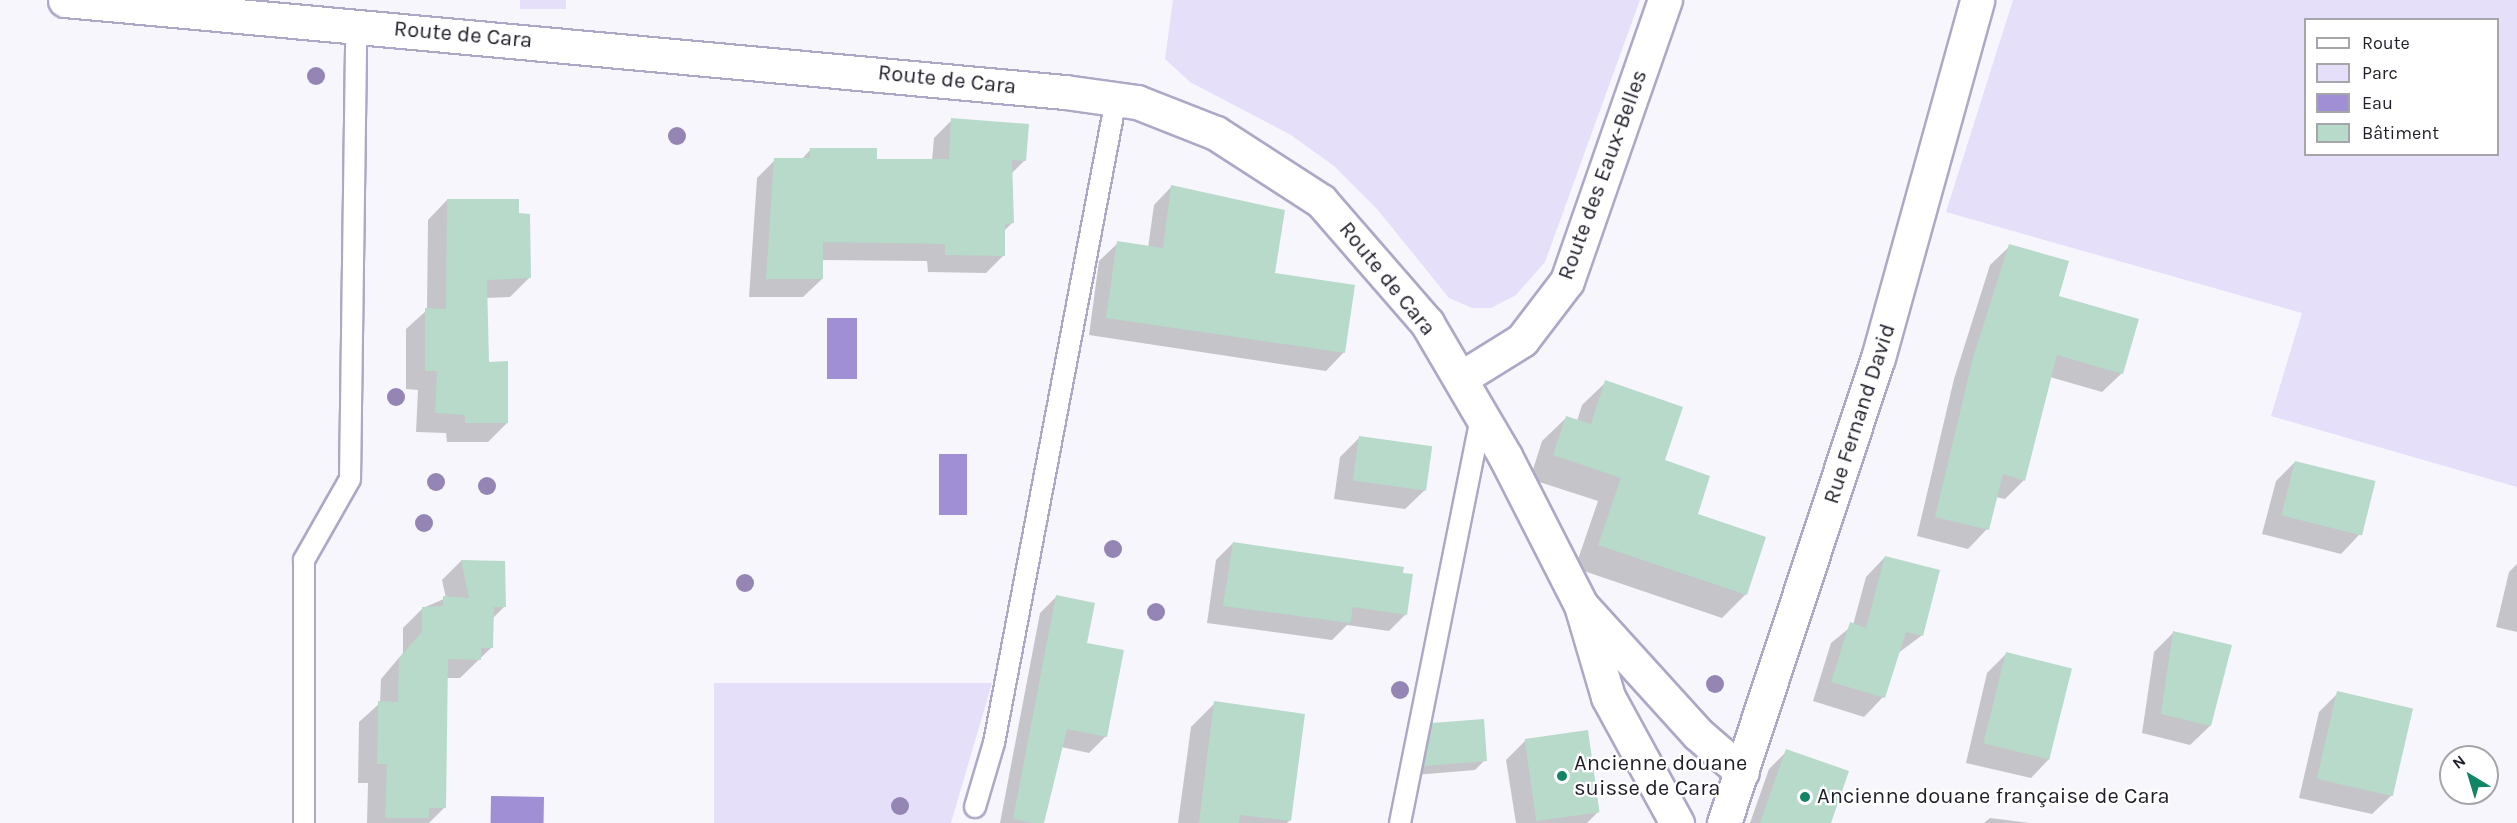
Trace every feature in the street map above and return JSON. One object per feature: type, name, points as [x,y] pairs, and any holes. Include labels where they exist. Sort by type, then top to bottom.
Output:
[{"type":"street","name":"Route de Cara","points":[[65,0],[1116,99],[1216,133],[1321,201],[1394,280],[1461,378],[1482,414],[1581,606],[1608,697],[1677,823]]},
{"type":"street","name":"Route des Eaux-Belles","points":[[1461,378],[1522,340],[1567,281],[1665,0]]},
{"type":"street","name":"Rue Fernand David","points":[[1724,823],[1878,358],[1977,0]]},
{"type":"street","name":"Route de Cara","points":[[1581,606],[1698,734],[1742,772]]},
{"type":"lane","points":[[304,823],[304,560],[350,478],[356,26]]},
{"type":"lane","points":[[975,807],[994,743],[1116,99]]},
{"type":"lane","points":[[1400,823],[1482,414]]},
{"type":"green space","points":[[520,0],[566,0],[566,9],[520,9]]},
{"type":"green space","points":[[1173,0],[1640,0],[1545,262],[1516,295],[1491,308],[1472,308],[1449,298],[1377,209],[1334,166],[1291,135],[1190,82],[1165,59]]},
{"type":"green space","points":[[2013,0],[2517,0],[2517,487],[2271,416],[2302,313],[1946,212]]},
{"type":"green space","points":[[714,683],[992,683],[951,823],[714,823]]},
{"type":"water","points":[[827,318],[857,318],[857,379],[827,379]]},
{"type":"water","points":[[939,454],[967,454],[967,515],[939,515]]},
{"type":"water","points":[[491,796],[544,797],[544,823],[491,823]]},
{"type":"building","points":[[951,118],[1029,124],[1026,161],[1012,160],[1014,223],[1005,224],[1005,256],[945,255],[945,244],[823,242],[823,279],[766,279],[774,158],[810,158],[810,148],[877,148],[877,159],[949,159]]},
{"type":"building","points":[[1171,185],[1285,210],[1275,273],[1355,285],[1345,353],[1106,318],[1117,241],[1163,248]]},
{"type":"building","points":[[447,199],[519,199],[519,213],[530,214],[531,278],[487,280],[489,362],[508,361],[508,423],[465,423],[465,415],[435,413],[437,371],[425,371],[425,308],[446,309]]},
{"type":"building","points":[[2009,244],[2069,261],[2059,296],[2139,319],[2123,374],[2057,355],[2025,481],[2003,474],[1989,530],[1935,517],[1973,358]]},
{"type":"building","points":[[1605,380],[1683,407],[1665,460],[1710,476],[1698,514],[1766,537],[1747,595],[1598,545],[1621,478],[1553,455],[1566,416],[1591,424]]},
{"type":"building","points":[[1359,436],[1432,446],[1426,491],[1353,481]]},
{"type":"building","points":[[2295,461],[2376,481],[2362,535],[2281,515]]},
{"type":"building","points":[[1233,542],[1404,567],[1403,573],[1413,574],[1407,615],[1353,607],[1350,623],[1223,606]]},
{"type":"building","points":[[1885,556],[1940,570],[1923,636],[1906,632],[1885,698],[1831,682],[1850,622],[1866,628]]},
{"type":"building","points":[[461,560],[505,561],[506,607],[494,607],[493,648],[481,648],[481,660],[448,659],[446,808],[429,808],[429,818],[385,818],[387,764],[377,764],[378,701],[398,702],[399,658],[422,632],[422,607],[443,606],[443,596],[469,598]]},
{"type":"building","points":[[1056,595],[1095,603],[1087,643],[1124,650],[1107,737],[1067,729],[1044,823],[1033,823],[1013,819]]},
{"type":"building","points":[[2173,631],[2232,645],[2211,726],[2161,714]]},
{"type":"building","points":[[2006,652],[2072,668],[2049,760],[1983,743]]},
{"type":"building","points":[[2337,691],[2413,709],[2393,796],[2317,779]]},
{"type":"building","points":[[1214,701],[1305,714],[1291,821],[1240,815],[1239,823],[1199,823]]},
{"type":"building","points":[[1484,719],[1487,761],[1424,766],[1432,723]]},
{"type":"building","name":"Ancienne douane suisse de Cara","points":[[1588,730],[1600,812],[1536,821],[1525,739]]},
{"type":"building","name":"Ancienne douane française de Cara","points":[[1786,749],[1849,771],[1831,823],[1760,823]]},
{"type":"place","name":"Ancienne douane suisse de Cara","points":[[1562,776]]},
{"type":"place","name":"Ancienne douane française de Cara","points":[[1805,797]]}]
